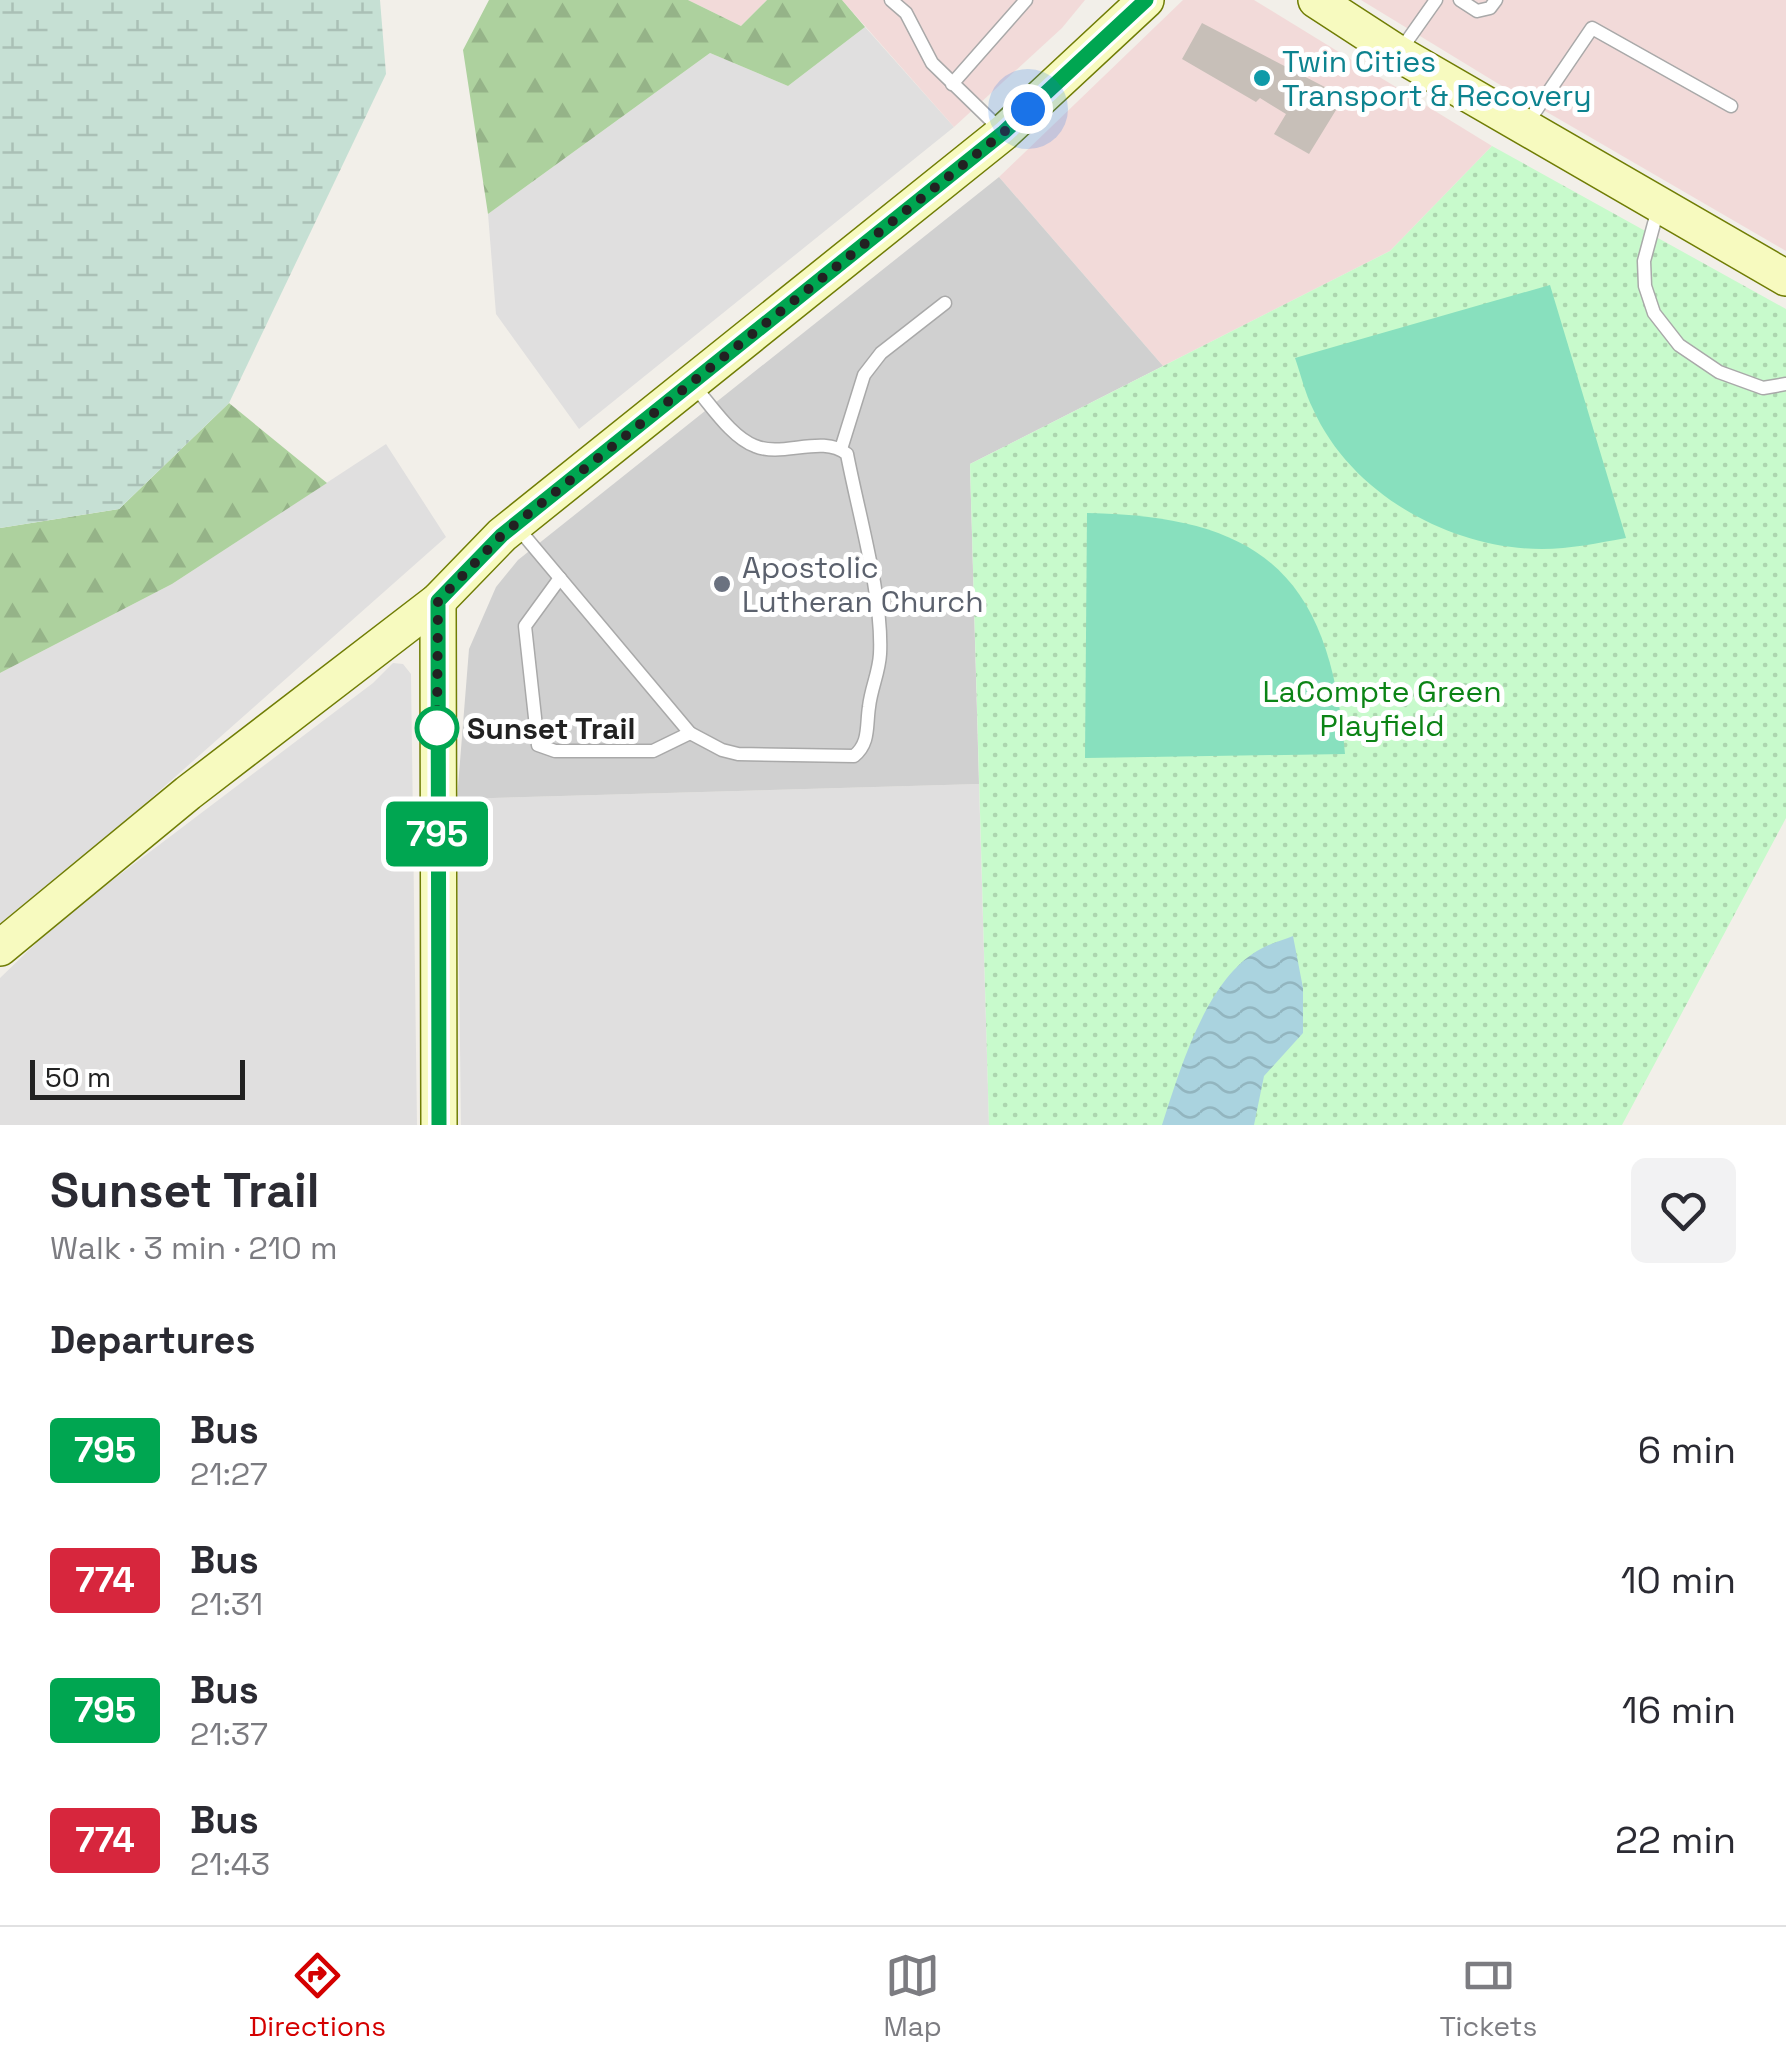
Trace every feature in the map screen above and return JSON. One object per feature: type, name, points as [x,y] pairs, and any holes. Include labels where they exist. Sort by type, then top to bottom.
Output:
[{"type":"street","points":[[0,948],[188,793],[438,601],[516,524],[1004,132],[1146,0]]},
{"type":"street","points":[[1316,0],[1398,54],[1785,276]]},
{"type":"street","points":[[438,601],[439,1125]]},
{"type":"lane","points":[[891,0],[906,13],[932,63],[1004,132]]},
{"type":"lane","points":[[906,13],[917,0]]},
{"type":"lane","points":[[952,84],[1026,0]]},
{"type":"lane","points":[[1398,54],[1436,0]]},
{"type":"lane","points":[[1460,0],[1477,12],[1490,8],[1496,0]]},
{"type":"lane","points":[[1524,127],[1592,28],[1731,106]]},
{"type":"lane","points":[[1659,203],[1644,261],[1645,286],[1654,313],[1678,344],[1719,372],[1764,388],[1786,384]]},
{"type":"lane","points":[[842,450],[864,375],[881,353],[945,303]]},
{"type":"lane","points":[[516,524],[690,733],[738,754],[854,756],[862,749],[866,737],[869,701],[878,679],[880,637],[847,454],[833,446],[754,446],[736,433],[691,383]]},
{"type":"lane","points":[[560,578],[525,626],[538,745],[555,751],[653,751],[690,733]]},
{"type":"shaded area","points":[[688,0],[767,0],[741,26]]},
{"type":"shaded area","points":[[842,0],[1085,0],[1062,28],[954,127]]},
{"type":"shaded area","points":[[1183,0],[1254,0],[1492,146],[1390,251],[1163,366],[999,177]]},
{"type":"shaded area","points":[[1361,0],[1786,0],[1786,251],[1497,83]]},
{"type":"shaded area","points":[[865,27],[954,127],[579,429],[496,314],[488,214],[710,53],[788,86]]},
{"type":"shaded area","points":[[999,177],[1163,366],[970,464],[979,784],[457,799],[469,649],[496,587],[518,560]]},
{"type":"shaded area","points":[[386,444],[446,537],[0,932],[0,673],[172,584]]},
{"type":"shaded area","points":[[393,663],[403,664],[411,674],[417,1125],[0,1125],[0,978],[60,920],[373,683]]},
{"type":"shaded area","points":[[979,784],[989,1125],[461,1125],[457,799]]},
{"type":"green space","points":[[0,0],[380,0],[386,74],[229,403],[119,509],[0,528]]},
{"type":"green space","points":[[489,0],[688,0],[741,26],[767,0],[842,0],[865,27],[788,86],[710,53],[488,214],[463,50]]},
{"type":"green space","name":"LaCompte Green Playfield","points":[[1492,146],[1786,309],[1786,818],[1622,1125],[989,1125],[970,464],[1390,251]]},
{"type":"green space","points":[[1550,285],[1626,538],[1542,549],[1473,539],[1407,511],[1352,467],[1313,409],[1295,358]]},
{"type":"green space","points":[[229,403],[327,483],[172,584],[0,673],[0,528],[119,509]]},
{"type":"green space","points":[[1087,513],[1149,517],[1200,527],[1243,544],[1277,569],[1304,601],[1323,643],[1337,693],[1345,754],[1085,758]]},
{"type":"water","points":[[1293,936],[1303,988],[1303,1033],[1264,1076],[1254,1125],[1162,1125],[1197,1029],[1223,984],[1257,951]]},
{"type":"building","name":"Twin Cities Transport & Recovery","points":[[1202,23],[1344,97],[1309,154],[1274,134],[1286,114],[1260,98],[1256,102],[1182,59]]},
{"type":"bus line","name":"795","points":[[439,1125],[438,601],[502,535],[1004,132],[1146,0]]},
{"type":"place","name":"Twin Cities Transport & Recovery","points":[[1262,78]]},
{"type":"place","name":"Apostolic Lutheran Church","points":[[722,584]]},
{"type":"place","name":"Sunset Trail","points":[[437,728]]},
{"type":"route","points":[[437,728],[438,601],[502,535],[817,284],[1028,109]]}]
